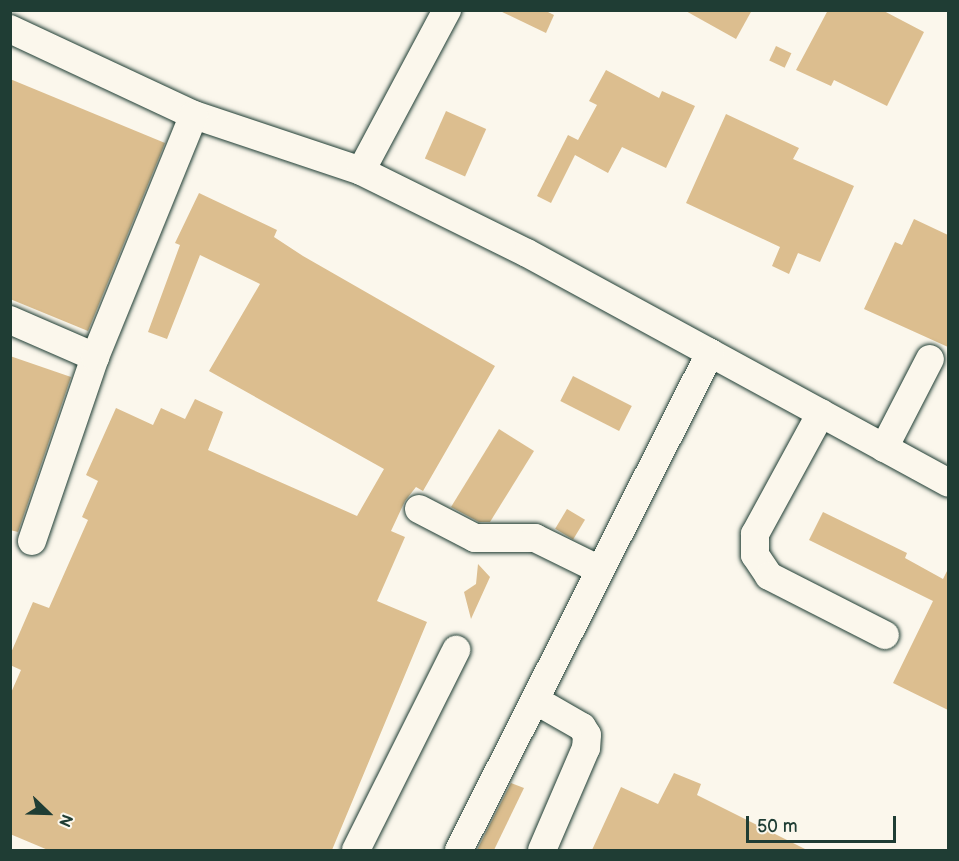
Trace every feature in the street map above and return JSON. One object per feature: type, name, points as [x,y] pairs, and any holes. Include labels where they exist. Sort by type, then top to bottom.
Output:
[{"type":"street","points":[[361,171],[447,10]]},
{"type":"street","points":[[10,29],[194,115],[361,171],[527,253],[948,483]]},
{"type":"street","points":[[32,541],[95,357],[194,115]]},
{"type":"street","points":[[10,320],[95,357]]},
{"type":"street","points":[[459,850],[710,353]]},
{"type":"street","points":[[884,448],[930,359]]},
{"type":"street","points":[[821,413],[755,534],[755,555],[769,576],[885,635]]},
{"type":"street","points":[[419,509],[475,538],[535,538],[600,570]]},
{"type":"street","points":[[356,850],[456,650]]},
{"type":"street","points":[[535,699],[582,727],[587,735],[586,748],[542,850]]},
{"type":"building","points":[[498,10],[544,10],[554,15],[546,33]]},
{"type":"building","points":[[684,10],[752,10],[736,39]]},
{"type":"building","points":[[828,10],[882,10],[924,32],[887,106],[834,80],[831,86],[796,70]]},
{"type":"building","points":[[776,46],[791,53],[785,68],[769,61]]},
{"type":"building","points":[[606,70],[659,98],[662,91],[695,106],[666,168],[622,147],[608,173],[575,155],[551,203],[537,196],[568,135],[578,140],[597,105],[589,101]]},
{"type":"building","points":[[10,79],[165,143],[88,331],[10,299]]},
{"type":"building","points":[[446,111],[486,129],[465,176],[425,159]]},
{"type":"building","points":[[726,114],[799,148],[793,159],[854,186],[820,262],[798,253],[789,274],[772,266],[780,247],[686,203]]},
{"type":"building","points":[[199,193],[277,230],[274,237],[303,256],[495,366],[423,491],[416,487],[405,501],[391,531],[405,537],[377,601],[427,622],[332,850],[48,850],[10,834],[10,695],[21,670],[10,665],[10,655],[33,602],[49,608],[88,520],[82,517],[98,481],[86,475],[116,408],[153,425],[161,408],[185,419],[195,399],[223,412],[208,450],[357,516],[384,469],[209,371],[260,284],[200,255],[167,339],[148,332],[180,245],[175,243]]},
{"type":"building","points":[[914,219],[948,235],[948,347],[864,309],[895,242],[902,245]]},
{"type":"building","points":[[10,356],[71,377],[18,532],[10,530]]},
{"type":"building","points":[[573,376],[632,406],[619,431],[560,401]]},
{"type":"building","points":[[499,429],[534,451],[490,522],[479,522],[451,507]]},
{"type":"building","points":[[567,509],[585,520],[573,540],[555,529]]},
{"type":"building","points":[[823,512],[907,553],[905,558],[943,579],[948,569],[948,710],[893,683],[933,601],[809,540]]},
{"type":"building","points":[[478,564],[490,577],[471,619],[464,592],[476,584]]},
{"type":"building","points":[[674,773],[701,784],[697,795],[807,850],[592,850],[621,787],[658,804]]},
{"type":"building","points":[[511,783],[524,788],[494,850],[477,850]]}]
